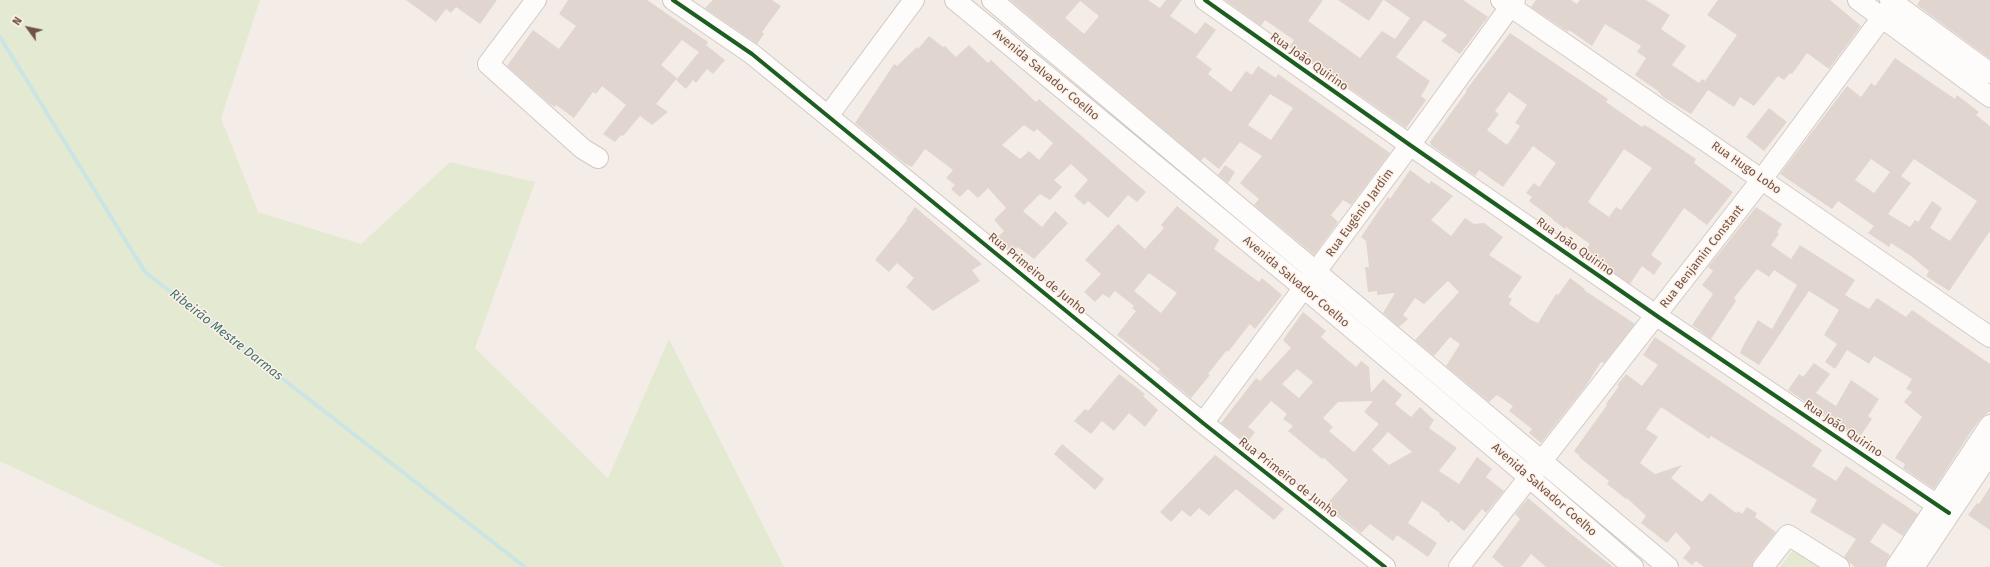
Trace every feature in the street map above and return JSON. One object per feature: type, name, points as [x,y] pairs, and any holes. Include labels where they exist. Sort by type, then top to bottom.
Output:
[{"type":"street","points":[[536,0],[488,64],[583,149],[598,158]]},
{"type":"street","name":"Rua Primeiro de Junho","points":[[673,0],[752,54],[1203,423],[1385,567]]},
{"type":"street","points":[[828,116],[914,0]]},
{"type":"street","name":"Avenida Salvador Coelho","points":[[955,0],[1542,462],[1668,567]]},
{"type":"street","name":"Avenida Salvador Coelho","points":[[992,0],[1310,280],[1530,478],[1633,567]]},
{"type":"street","name":"Rua João Quirino","points":[[1205,0],[1410,146],[1657,316],[1943,509]]},
{"type":"street","points":[[1858,0],[1890,5],[1990,73]]},
{"type":"street","name":"Rua Eugênio Jardim","points":[[1203,423],[1410,146],[1509,2]]},
{"type":"street","name":"Rua Hugo Lobo","points":[[1509,2],[1990,338]]},
{"type":"street","points":[[1890,5],[1990,97]]},
{"type":"street","name":"Rua Benjamin Constant","points":[[1459,567],[1762,180],[1890,5]]},
{"type":"street","points":[[1914,567],[1943,509],[1990,425]]},
{"type":"street","points":[[1896,567],[1990,453]]},
{"type":"street","points":[[1763,567],[1788,535],[1838,567]]},
{"type":"green space","points":[[0,0],[260,0],[221,118],[258,212],[361,244],[450,162],[535,182],[475,348],[608,478],[669,339],[784,567],[223,567],[0,461]]},
{"type":"green space","points":[[1795,548],[1821,567],[1780,567]]},
{"type":"building","points":[[406,0],[497,0],[480,24],[456,7],[451,13],[446,9],[436,22]]},
{"type":"building","points":[[568,0],[647,0],[708,42],[706,45],[725,60],[713,74],[707,69],[696,83],[693,80],[686,89],[676,80],[699,52],[682,40],[661,65],[677,78],[656,104],[668,112],[652,125],[640,116],[623,136],[621,135],[615,142],[603,134],[626,105],[602,86],[596,94],[593,92],[574,118],[556,105],[555,107],[550,104],[507,66],[533,30],[559,49],[576,26],[559,14]]},
{"type":"building","points":[[713,0],[772,0],[781,6],[762,32],[764,34],[757,44],[705,8]]},
{"type":"building","points":[[1010,0],[1148,0],[1160,8],[1166,0],[1182,0],[1170,16],[1196,34],[1205,22],[1216,30],[1196,57],[1212,69],[1208,74],[1231,92],[1246,71],[1252,75],[1258,66],[1276,78],[1278,74],[1390,153],[1351,205],[1343,200],[1331,215],[1338,222],[1314,255],[1254,205],[1259,199],[1240,183],[1262,156],[1240,142],[1219,169],[1204,157],[1201,161]],"holes":[[[1080,1],[1099,16],[1084,34],[1065,18]],[[1270,94],[1293,108],[1271,140],[1248,125]]]},
{"type":"building","points":[[1225,0],[1323,0],[1308,21],[1360,58],[1382,31],[1395,39],[1410,18],[1384,0],[1463,0],[1488,17],[1460,54],[1441,41],[1447,35],[1424,20],[1396,57],[1430,81],[1421,96],[1426,100],[1406,128],[1290,46],[1294,40],[1265,20],[1261,26]]},
{"type":"building","points":[[1338,0],[1383,0],[1369,21]]},
{"type":"building","points":[[1536,0],[1571,0],[1577,4],[1580,0],[1646,0],[1670,15],[1661,29],[1686,46],[1672,65],[1699,83],[1702,79],[1705,81],[1737,35],[1707,15],[1718,0],[1830,0],[1861,26],[1829,69],[1807,53],[1792,74],[1790,73],[1784,80],[1778,76],[1754,106],[1740,97],[1734,107],[1708,90],[1691,114],[1663,97],[1658,91],[1635,75],[1646,58],[1637,52],[1641,46],[1605,24],[1592,46],[1531,7]]},
{"type":"building","points":[[1920,0],[1990,0],[1990,59],[1917,5]]},
{"type":"building","points":[[1510,33],[1608,99],[1606,102],[1642,127],[1644,125],[1650,128],[1696,159],[1694,163],[1733,192],[1707,225],[1684,208],[1651,255],[1662,263],[1654,275],[1642,266],[1630,284],[1584,252],[1590,244],[1566,227],[1565,229],[1529,201],[1532,197],[1526,193],[1534,183],[1539,187],[1556,163],[1533,146],[1503,187],[1479,170],[1475,176],[1431,145],[1430,142],[1467,91],[1466,90]],"holes":[[[1509,92],[1527,105],[1515,123],[1520,126],[1507,145],[1487,130],[1499,114],[1495,111]],[[1624,149],[1652,168],[1621,210],[1616,207],[1609,217],[1588,202]]]},
{"type":"building","points":[[929,36],[943,47],[945,46],[956,57],[969,45],[988,63],[991,60],[1036,102],[1039,99],[1146,192],[1137,202],[1128,195],[1108,218],[1088,201],[1084,205],[1074,196],[1088,180],[1071,164],[1054,180],[1062,187],[1050,200],[1040,194],[1023,211],[1042,227],[1055,211],[1068,223],[1034,259],[1018,247],[1013,252],[996,239],[1004,231],[994,220],[1006,208],[988,188],[978,198],[968,189],[960,197],[951,189],[955,185],[946,178],[953,170],[925,149],[912,167],[904,163],[855,123],[894,64],[897,66],[917,47],[918,49]],"holes":[[[1024,125],[1034,132],[1037,129],[1053,143],[1039,160],[1029,151],[1020,159],[1002,145]]]},
{"type":"building","points":[[1895,58],[1955,99],[1957,95],[1979,112],[1976,115],[1990,126],[1990,231],[1949,291],[1926,276],[1929,271],[1911,256],[1891,243],[1889,247],[1868,233],[1874,226],[1838,201],[1832,209],[1780,174],[1847,86],[1861,97],[1871,83],[1875,86]],"holes":[[[1871,159],[1890,172],[1874,193],[1855,180]],[[1914,159],[1977,201],[1950,241],[1930,228],[1942,208],[1932,201],[1918,222],[1915,220],[1910,227],[1888,214],[1911,183],[1901,176]]]},
{"type":"building","points":[[1769,108],[1787,122],[1764,151],[1746,137]]},
{"type":"building","points":[[1225,165],[1235,172],[1228,183],[1218,175]]},
{"type":"building","points":[[1410,170],[1429,184],[1431,181],[1453,196],[1431,220],[1451,236],[1465,218],[1474,224],[1484,223],[1503,237],[1489,255],[1522,277],[1508,297],[1512,299],[1509,304],[1531,320],[1538,323],[1556,294],[1558,295],[1570,278],[1585,289],[1584,290],[1635,324],[1604,363],[1601,362],[1585,387],[1541,443],[1529,433],[1532,429],[1509,411],[1513,406],[1497,395],[1489,402],[1446,366],[1460,344],[1450,337],[1434,356],[1415,340],[1459,292],[1448,281],[1424,304],[1415,298],[1403,315],[1408,319],[1399,327],[1383,313],[1395,293],[1377,295],[1377,291],[1368,292],[1365,267],[1369,267],[1366,241],[1361,237],[1388,197],[1390,199]]},
{"type":"building","points":[[1177,206],[1219,240],[1214,249],[1259,282],[1262,278],[1282,295],[1255,329],[1250,324],[1228,352],[1227,350],[1208,374],[1210,375],[1191,398],[1158,371],[1160,369],[1117,335],[1136,311],[1132,308],[1134,306],[1115,291],[1109,298],[1103,294],[1095,302],[1084,292],[1101,274],[1085,260],[1118,224],[1145,249],[1164,228],[1161,225]],"holes":[[[1149,273],[1177,293],[1161,313],[1134,291]]]},
{"type":"building","points":[[915,207],[982,264],[972,270],[980,281],[933,311],[906,287],[914,278],[897,263],[889,272],[875,260],[907,220],[906,219]]},
{"type":"building","points":[[1756,207],[1782,224],[1777,232],[1779,234],[1771,245],[1791,259],[1800,245],[1855,280],[1845,295],[1869,309],[1877,298],[1906,317],[1912,310],[1990,364],[1990,411],[1981,418],[1972,430],[1934,489],[1903,468],[1905,464],[1895,458],[1922,417],[1904,402],[1912,392],[1906,389],[1912,379],[1874,356],[1869,364],[1847,350],[1835,369],[1825,362],[1837,344],[1824,335],[1839,310],[1809,291],[1759,365],[1740,353],[1743,346],[1758,320],[1772,329],[1797,285],[1774,270],[1769,277],[1757,269],[1734,298],[1736,301],[1711,339],[1692,325],[1713,294],[1702,285],[1713,271],[1708,267]]},
{"type":"building","points":[[1303,312],[1326,331],[1321,337],[1356,367],[1361,361],[1369,367],[1371,393],[1383,379],[1402,395],[1395,404],[1411,417],[1420,407],[1434,420],[1429,428],[1457,448],[1439,471],[1459,484],[1477,457],[1492,469],[1486,477],[1504,491],[1486,513],[1482,509],[1464,531],[1451,520],[1449,523],[1439,514],[1440,513],[1422,501],[1408,523],[1437,543],[1428,557],[1397,535],[1393,541],[1370,524],[1361,533],[1326,505],[1348,480],[1324,458],[1322,459],[1288,431],[1293,426],[1283,419],[1287,414],[1271,401],[1248,427],[1255,432],[1247,443],[1221,423],[1256,378],[1260,381],[1291,348],[1283,340]],"holes":[[[1297,369],[1313,382],[1299,398],[1282,384]],[[1373,401],[1364,412],[1379,424],[1354,452],[1329,431],[1333,427],[1323,418],[1338,402]],[[1388,432],[1412,452],[1389,465],[1372,450]]]},
{"type":"building","points":[[1655,337],[1822,450],[1812,466],[1836,481],[1846,466],[1918,514],[1903,536],[1883,523],[1870,542],[1890,555],[1884,567],[1855,567],[1844,557],[1856,539],[1810,512],[1817,500],[1711,436],[1709,439],[1661,407],[1646,429],[1658,437],[1640,463],[1655,474],[1682,465],[1671,478],[1702,502],[1710,493],[1736,513],[1738,511],[1742,514],[1747,507],[1757,513],[1755,517],[1776,532],[1754,560],[1752,567],[1704,567],[1696,561],[1692,565],[1683,558],[1691,548],[1676,532],[1667,543],[1641,523],[1646,516],[1627,498],[1626,499],[1607,484],[1609,481],[1579,457],[1580,456],[1574,451],[1607,405],[1606,404],[1619,386],[1617,385],[1626,374],[1642,386],[1658,365],[1643,355]]},
{"type":"building","points":[[1814,363],[1830,374],[1816,393],[1836,406],[1851,380],[1879,399],[1868,416],[1872,419],[1859,438],[1788,390],[1799,374],[1803,377]]},
{"type":"building","points":[[1119,374],[1145,394],[1143,396],[1158,410],[1145,427],[1129,413],[1114,431],[1102,421],[1091,434],[1074,421],[1085,409],[1088,411]]},
{"type":"building","points":[[1062,444],[1104,479],[1095,490],[1054,454]]},
{"type":"building","points":[[1215,455],[1284,509],[1274,520],[1236,489],[1209,516],[1199,508],[1190,517],[1182,510],[1171,522],[1160,512]]},
{"type":"building","points":[[1990,487],[1990,530],[1968,515],[1977,503],[1979,504]]},
{"type":"building","points":[[1528,498],[1613,567],[1546,567],[1531,554],[1521,567],[1504,567],[1492,557],[1520,519],[1515,514]]},
{"type":"waterway","name":"Ribeirão Mestre Darmas","points":[[0,37],[145,272],[525,567]]},
{"type":"cycle path","points":[[673,0],[752,54],[1203,423],[1385,567]]},
{"type":"cycle path","points":[[1205,0],[1410,145],[1657,316],[1949,513]]}]
